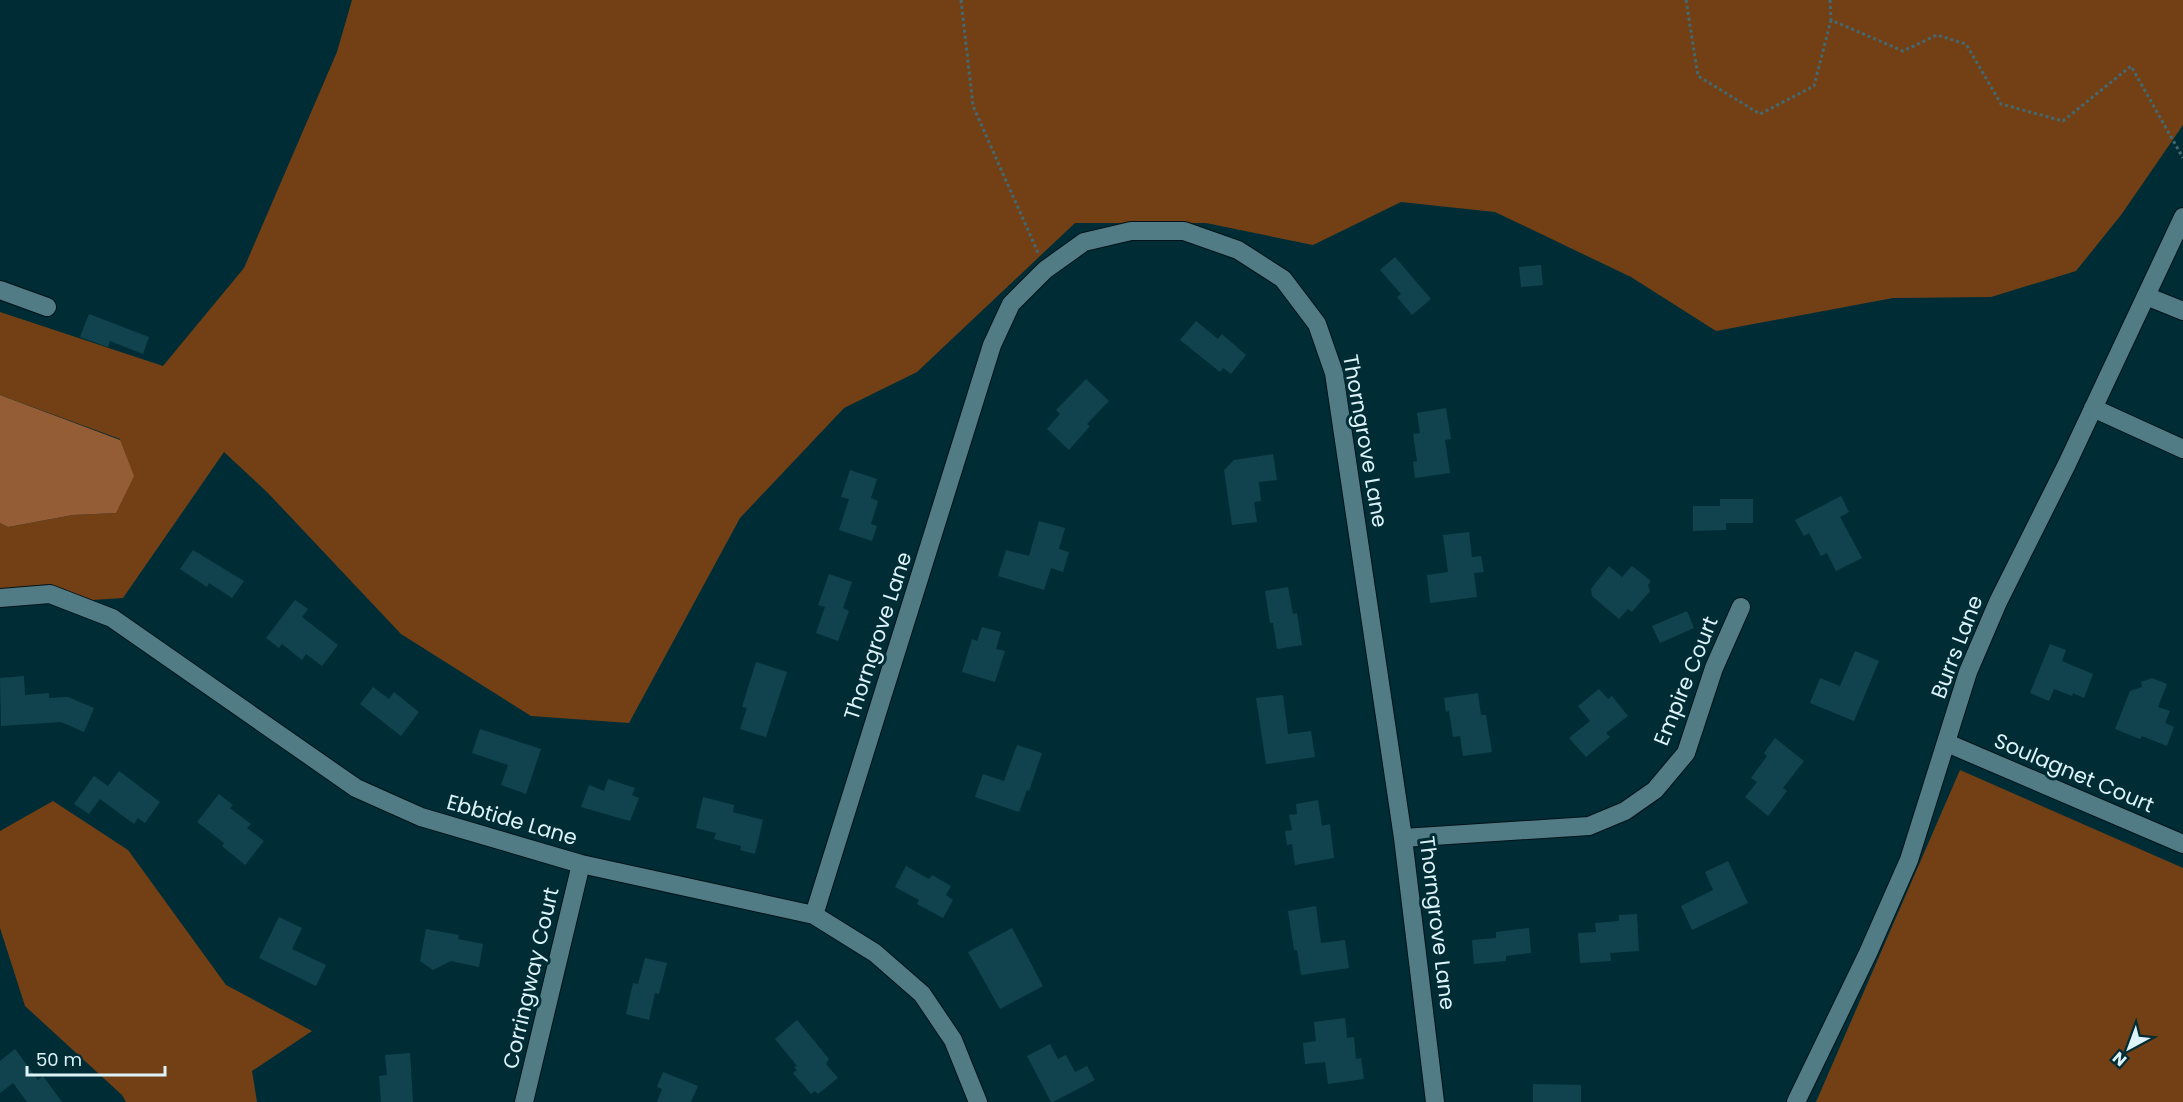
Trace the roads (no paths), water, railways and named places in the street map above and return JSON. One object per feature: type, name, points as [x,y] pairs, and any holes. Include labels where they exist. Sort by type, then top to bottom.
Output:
[{"type":"street","name":"Burrs Lane","points":[[1796,1102],[1868,953],[1909,860],[1968,672],[1998,602],[2183,217]]},
{"type":"street","name":"Thorngrove Lane","points":[[814,915],[992,345],[1011,304],[1046,270],[1084,242],[1131,231],[1184,231],[1238,250],[1283,279],[1317,324],[1334,373],[1403,838],[1435,1102]]},
{"type":"street","points":[[0,290],[47,307]]},
{"type":"street","points":[[2146,296],[2183,311]]},
{"type":"street","points":[[2093,408],[2183,449]]},
{"type":"street","name":"Ebbtide Lane","points":[[0,598],[50,594],[112,618],[356,788],[421,817],[581,864],[814,915],[875,953],[922,994],[953,1040],[978,1102]]},
{"type":"street","name":"Empire Court","points":[[1403,838],[1589,826],[1625,811],[1654,790],[1686,753],[1714,668],[1741,607]]},
{"type":"street","name":"Soulagnet Court","points":[[1947,743],[2183,844]]},
{"type":"street","name":"Corringway Court","points":[[525,1102],[581,864]]}]
